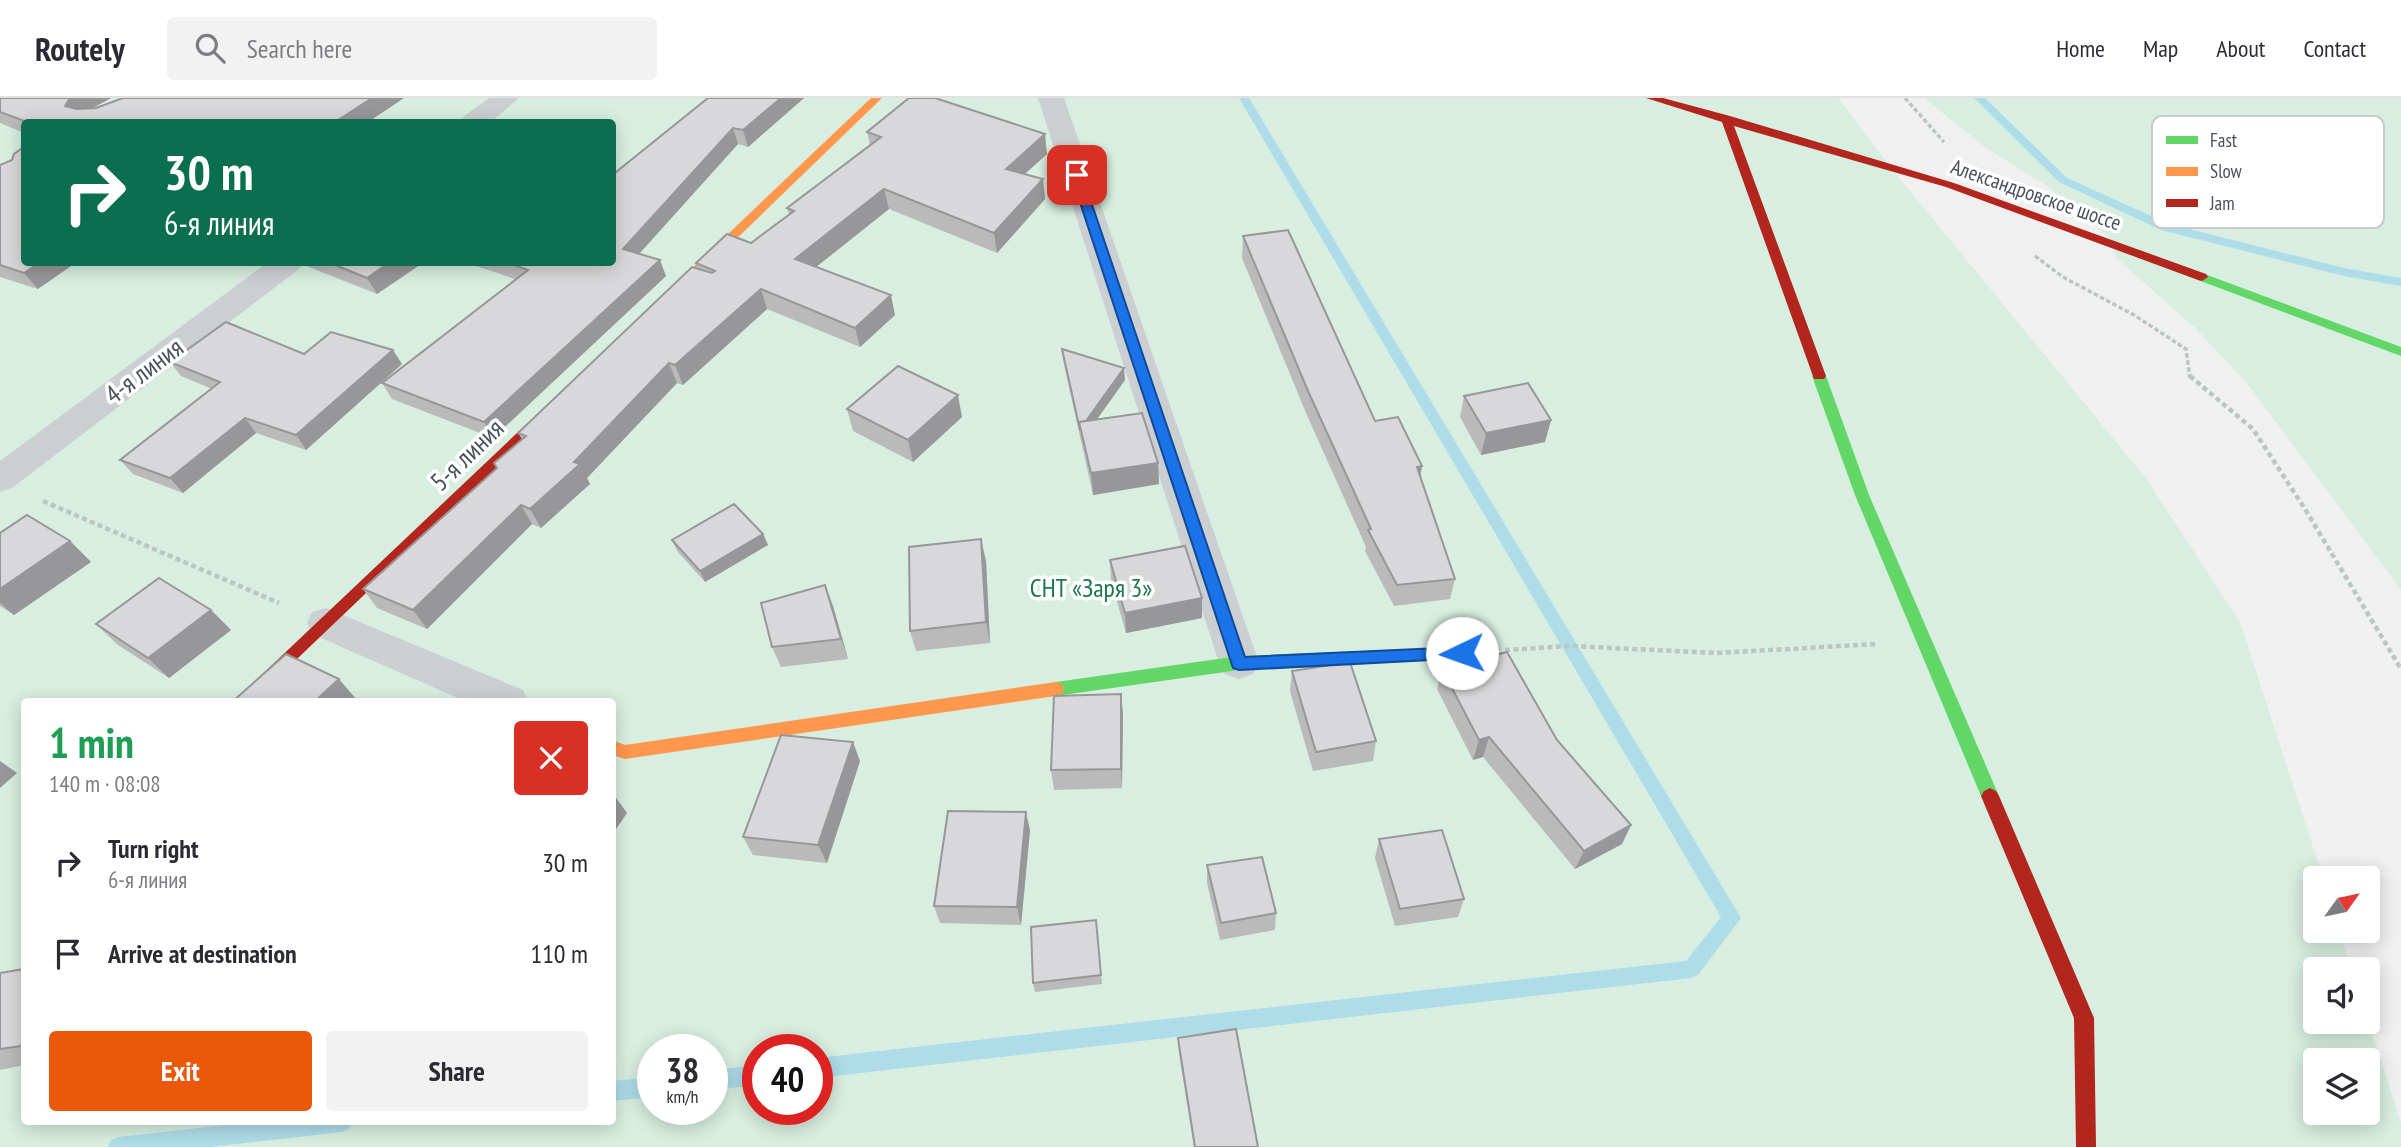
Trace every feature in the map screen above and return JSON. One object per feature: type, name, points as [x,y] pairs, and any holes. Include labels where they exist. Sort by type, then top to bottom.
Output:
[{"type":"street","points":[[478,119],[506,98]]},
{"type":"street","points":[[687,279],[877,98]]},
{"type":"street","points":[[1051,98],[1239,663]]},
{"type":"street","name":"Александровское шоссе","points":[[1651,98],[1868,160],[2000,202],[2401,352]]},
{"type":"street","points":[[1726,118],[1862,495],[2084,1018],[2086,1147]]},
{"type":"street","name":"4-я линия","points":[[0,479],[283,266]]},
{"type":"street","name":"5-я линия","points":[[245,698],[566,394]]},
{"type":"street","points":[[326,623],[500,698]]},
{"type":"street","points":[[616,749],[625,752],[1239,663],[1462,653]]},
{"type":"path","points":[[2000,202],[2038,260],[2134,315],[2186,349],[2190,379],[2253,429],[2305,509],[2401,669]]},
{"type":"path","points":[[38,499],[326,623]]},
{"type":"path","points":[[1462,653],[1570,646],[1717,653],[1924,641]]},
{"type":"green space","name":"СНТ «Заря 3»","points":[[0,98],[1838,98],[1896,174],[2145,477],[2240,622],[2319,866],[2303,866],[2303,943],[2343,943],[2348,957],[2303,957],[2303,1034],[2373,1034],[2377,1048],[2303,1048],[2303,1125],[2380,1125],[2380,1057],[2401,1123],[2401,1147],[0,1147]]},
{"type":"green space","points":[[1924,98],[2401,98],[2401,590],[2247,383],[2194,327],[2116,258],[2112,240],[2047,186],[1986,148]]},
{"type":"building","points":[[0,98],[70,98],[65,106],[77,109],[96,108],[123,98],[372,98],[340,119],[21,120],[0,112]]},
{"type":"building","points":[[708,98],[781,98],[743,130],[733,128],[623,249],[660,260],[484,422],[382,383],[528,270],[517,266],[616,266],[616,172]]},
{"type":"building","points":[[909,98],[935,98],[1045,134],[1006,169],[1043,179],[994,233],[884,189],[795,259],[891,295],[855,328],[761,289],[675,365],[669,363],[574,462],[580,464],[530,509],[521,505],[413,610],[363,589],[497,468],[494,463],[526,436],[518,433],[692,267],[712,273],[715,271],[696,263],[727,234],[751,243],[794,211],[787,208],[881,137],[867,132]]},
{"type":"building","points":[[21,149],[21,266],[34,266],[24,273],[0,265],[0,165],[12,160],[14,154]]},
{"type":"building","points":[[1288,230],[1375,421],[1398,417],[1422,466],[1417,467],[1455,579],[1397,585],[1368,530],[1371,529],[1308,391],[1243,236]]},
{"type":"building","points":[[338,266],[384,266],[367,278]]},
{"type":"building","points":[[226,322],[304,354],[331,332],[393,350],[296,435],[245,418],[170,478],[120,460],[220,382],[170,362]]},
{"type":"building","points":[[1062,349],[1124,368],[1086,421],[1079,422],[1080,430]]},
{"type":"building","points":[[898,366],[958,395],[908,440],[847,409]]},
{"type":"building","points":[[1528,383],[1551,420],[1486,433],[1464,396]]},
{"type":"building","points":[[1142,413],[1158,463],[1091,473],[1079,422]]},
{"type":"building","points":[[734,504],[763,534],[700,571],[672,540]]},
{"type":"building","points":[[27,515],[70,541],[0,589],[0,533]]},
{"type":"building","points":[[981,539],[986,622],[910,631],[909,547]]},
{"type":"building","points":[[1185,546],[1202,598],[1125,613],[1110,560]]},
{"type":"building","points":[[159,578],[211,610],[148,658],[96,624]]},
{"type":"building","points":[[825,585],[841,639],[772,647],[761,603]]},
{"type":"building","points":[[1507,652],[1557,740],[1631,825],[1584,851],[1489,737],[1479,740],[1442,669]]},
{"type":"building","points":[[286,654],[339,679],[318,698],[236,698]]},
{"type":"building","points":[[1350,662],[1376,741],[1316,752],[1292,671]]},
{"type":"building","points":[[1121,694],[1121,769],[1051,770],[1054,696]]},
{"type":"building","points":[[781,735],[853,742],[818,845],[743,837]]},
{"type":"building","points":[[948,811],[1026,812],[1017,907],[934,906]]},
{"type":"building","points":[[1442,830],[1464,899],[1400,909],[1379,839]]},
{"type":"building","points":[[1262,857],[1276,913],[1221,923],[1207,865]]},
{"type":"building","points":[[1096,920],[1101,975],[1033,983],[1031,927]]},
{"type":"building","points":[[21,970],[21,1046],[0,1049],[0,973]]},
{"type":"building","points":[[1236,1029],[1258,1147],[1195,1147],[1178,1038]]},
{"type":"waterway","points":[[833,1066],[1691,969],[1732,918],[1244,98]]},
{"type":"waterway","points":[[1979,98],[2063,180],[2152,221]]},
{"type":"waterway","points":[[2169,228],[2344,272],[2401,282]]},
{"type":"waterway","points":[[728,1078],[742,1077]]},
{"type":"waterway","points":[[616,1091],[637,1089]]},
{"type":"waterway","points":[[118,1147],[315,1125]]},
{"type":"traffic: fast","points":[[2202,277],[2401,352]]},
{"type":"traffic: fast","points":[[1819,376],[1862,495],[1990,796]]},
{"type":"traffic: fast","points":[[1056,689],[1239,663],[1462,653]]},
{"type":"traffic: slow","points":[[694,273],[877,98]]},
{"type":"traffic: slow","points":[[616,749],[625,752],[1056,689]]},
{"type":"traffic: jam","points":[[1651,98],[1950,185],[2202,277]]},
{"type":"traffic: jam","points":[[1726,118],[1819,376]]},
{"type":"traffic: jam","points":[[245,698],[559,401]]},
{"type":"traffic: jam","points":[[1990,796],[2084,1018],[2086,1147]]},
{"type":"route","points":[[1077,175],[1239,663],[1462,653]]}]
